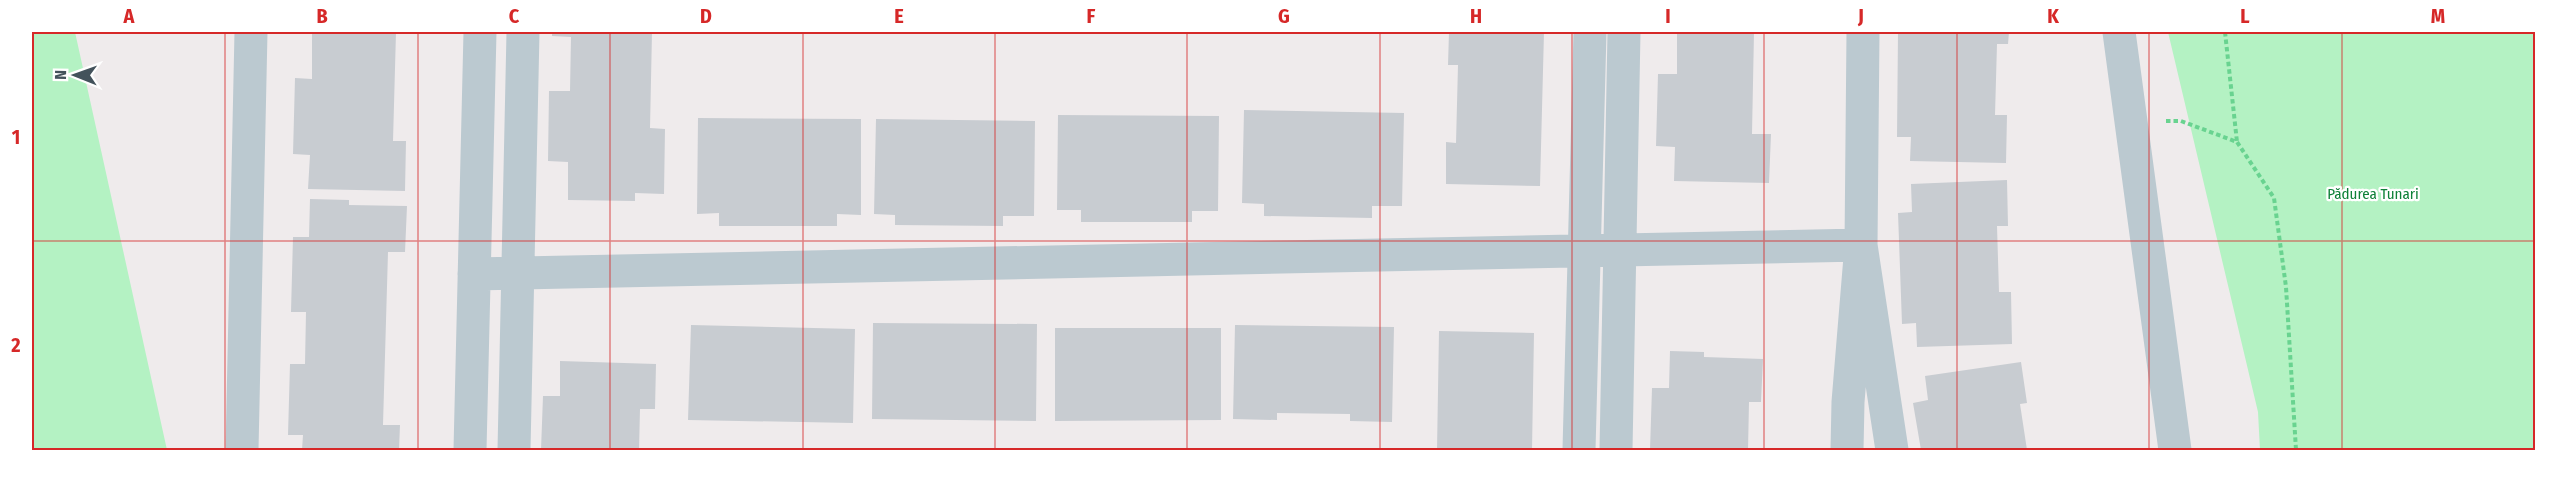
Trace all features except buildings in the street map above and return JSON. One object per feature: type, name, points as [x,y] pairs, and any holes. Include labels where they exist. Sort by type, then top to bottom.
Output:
[{"type":"street","points":[[242,450],[251,32]]},
{"type":"street","points":[[470,450],[480,32]]},
{"type":"street","points":[[514,450],[523,32]]},
{"type":"street","points":[[1579,450],[1590,32]]},
{"type":"street","points":[[1616,450],[1624,32]]},
{"type":"street","points":[[1847,450],[1848,402],[1861,245],[1863,32]]},
{"type":"street","points":[[2119,32],[2175,450]]},
{"type":"street","points":[[474,274],[1861,245]]},
{"type":"street","points":[[1861,245],[1892,450]]},
{"type":"path","points":[[2225,32],[2237,142],[2274,198],[2286,287],[2296,450]]},
{"type":"path","points":[[2131,122],[2181,120],[2237,142]]},
{"type":"green space","points":[[32,32],[75,32],[167,450],[32,450]]},
{"type":"green space","name":"Pădurea Tunari","points":[[2168,32],[2535,32],[2535,450],[2260,450],[2258,412]]}]
